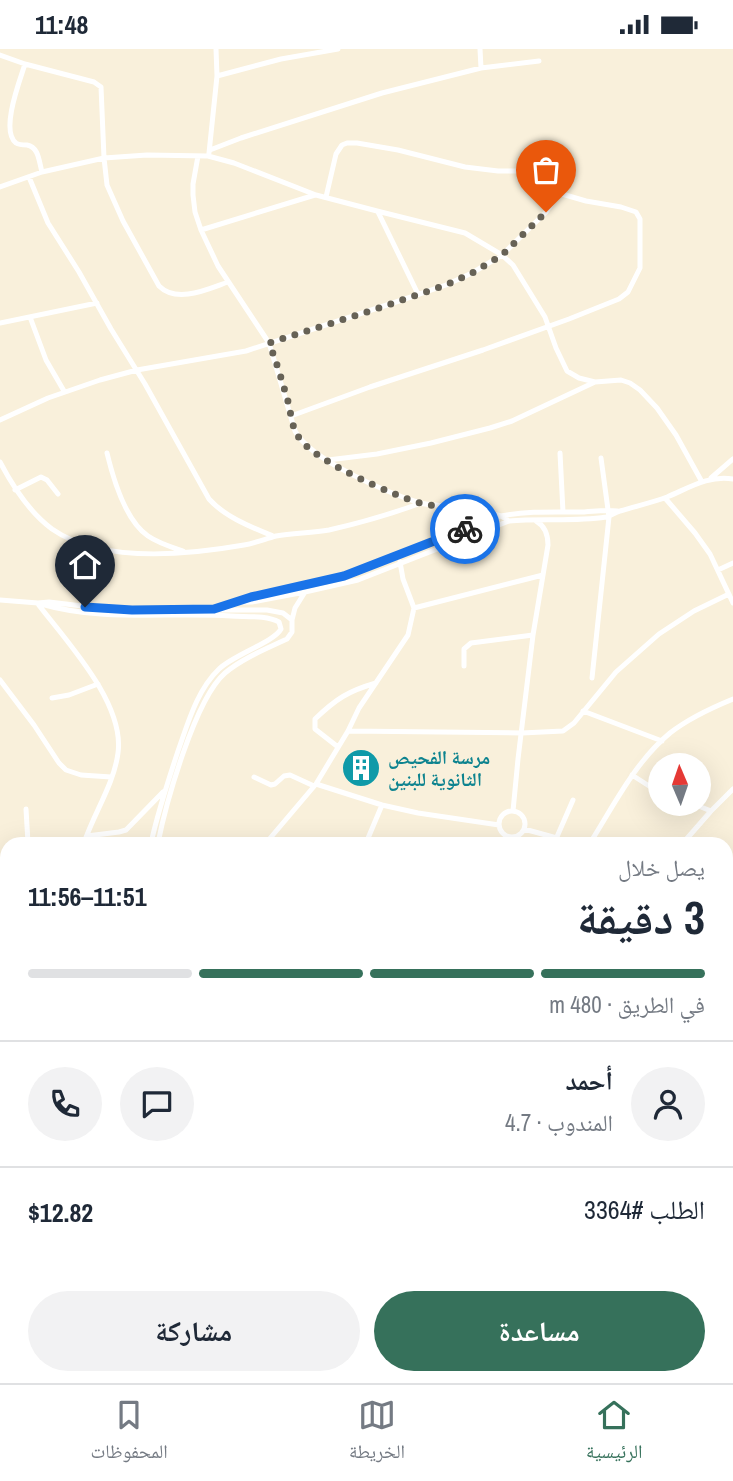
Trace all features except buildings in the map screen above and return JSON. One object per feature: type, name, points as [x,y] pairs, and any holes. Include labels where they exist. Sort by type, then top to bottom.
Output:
[{"type":"street","points":[[209,153],[217,76],[216,49]]},
{"type":"street","points":[[217,76],[281,59],[338,49]]},
{"type":"street","points":[[480,49],[481,68]]},
{"type":"street","points":[[0,55],[98,84],[102,89],[107,185],[159,286],[168,293],[186,294],[228,282]]},
{"type":"street","points":[[0,187],[42,172],[104,158],[198,156],[252,135],[382,93],[481,68],[539,61]]},
{"type":"street","points":[[25,64],[3,122],[14,142],[35,149],[42,172]]},
{"type":"street","points":[[0,420],[64,391],[137,370],[226,356],[418,294],[472,273],[502,255],[546,212],[553,202],[554,175],[550,171],[498,171],[465,167],[367,144],[347,143],[339,147],[336,154],[326,197]]},
{"type":"street","points":[[209,153],[316,195],[460,231],[502,255],[519,272],[545,317],[567,371],[579,378],[594,381],[621,380],[640,390],[676,435],[702,482]]},
{"type":"street","points":[[198,156],[193,195],[201,230],[228,282],[269,343],[295,431],[309,449],[378,487],[421,503],[472,517],[501,516],[517,512],[609,513]]},
{"type":"street","points":[[29,177],[48,223],[137,370],[209,499],[231,516],[275,537]]},
{"type":"street","points":[[291,416],[549,327],[619,299],[628,292],[640,268],[640,219],[636,212],[555,192]]},
{"type":"street","points":[[201,230],[316,195]]},
{"type":"street","points":[[377,211],[418,294]]},
{"type":"street","points":[[0,323],[97,303]]},
{"type":"street","points":[[30,317],[46,360],[64,391]]},
{"type":"street","points":[[327,460],[377,454],[490,428],[512,421],[594,381]]},
{"type":"street","points":[[107,453],[122,499],[141,530],[155,541],[186,552]]},
{"type":"street","points":[[560,453],[563,512]]},
{"type":"street","points":[[592,678],[609,513],[601,459]]},
{"type":"street","points":[[238,601],[252,602],[358,580],[509,521],[579,519],[664,498],[711,478],[733,459]]},
{"type":"street","points":[[0,462],[15,490],[51,529],[90,547],[119,553],[186,552],[241,545],[329,529],[421,503]]},
{"type":"street","points":[[15,490],[41,477],[58,494]]},
{"type":"street","points":[[711,478],[733,479]]},
{"type":"street","points":[[0,484],[9,479]]},
{"type":"street","points":[[664,498],[705,545],[733,603]]},
{"type":"street","points":[[213,612],[251,597],[344,576],[398,555],[472,517],[501,516],[509,521]]},
{"type":"street","points":[[513,811],[533,635],[548,539],[545,527],[532,519]]},
{"type":"street","points":[[271,837],[315,785],[359,708],[408,635],[414,608],[403,579],[398,555]]},
{"type":"street","points":[[718,570],[733,563]]},
{"type":"street","points":[[414,608],[543,575]]},
{"type":"street","points":[[153,837],[165,790],[213,687],[233,667],[287,639],[292,632],[295,608],[305,592]]},
{"type":"street","points":[[348,731],[563,731],[571,726],[616,672],[659,634],[694,611],[729,594]]},
{"type":"street","points":[[0,600],[48,602],[116,610],[278,611],[292,620]]},
{"type":"street","points":[[38,603],[98,684],[111,711],[119,741],[117,760],[87,836],[126,829],[165,790]]},
{"type":"street","points":[[159,837],[189,720],[198,700],[220,668],[238,655],[274,638],[281,629],[277,621],[270,619],[213,612]]},
{"type":"street","points":[[464,666],[464,649],[471,643],[533,635]]},
{"type":"street","points":[[0,680],[58,763],[66,770],[81,775],[111,777]]},
{"type":"street","points":[[338,747],[315,729],[315,719],[333,701],[356,688],[376,683]]},
{"type":"street","points":[[52,698],[98,684]]},
{"type":"street","points":[[594,837],[632,775],[662,741],[691,719],[733,699]]},
{"type":"street","points":[[583,711],[662,741]]},
{"type":"street","points":[[254,777],[271,785],[290,775],[382,806],[499,825]]},
{"type":"street","points":[[632,775],[648,785]]},
{"type":"street","points":[[711,810],[733,789]]},
{"type":"street","points":[[557,837],[573,800]]},
{"type":"street","points":[[369,837],[382,806]]},
{"type":"street","points":[[26,809],[28,837]]},
{"type":"street","points":[[499,825],[503,815],[513,811],[519,813],[525,823],[524,829],[514,837]]},
{"type":"street","points":[[688,837],[706,816]]},
{"type":"street","points":[[499,825],[506,837]]},
{"type":"street","points":[[524,829],[550,837]]},
{"type":"way so far","points":[[465,529],[473,525],[474,519],[468,509],[421,503],[378,487],[309,449],[295,431],[269,343],[446,285],[472,273],[502,255],[546,212]]},
{"type":"place","name":"مرسة الفحيص الثانوية للبنين","points":[[361,768]]},
{"type":"route","points":[[85,607],[116,610],[214,609],[251,597],[344,576],[465,529]]}]
